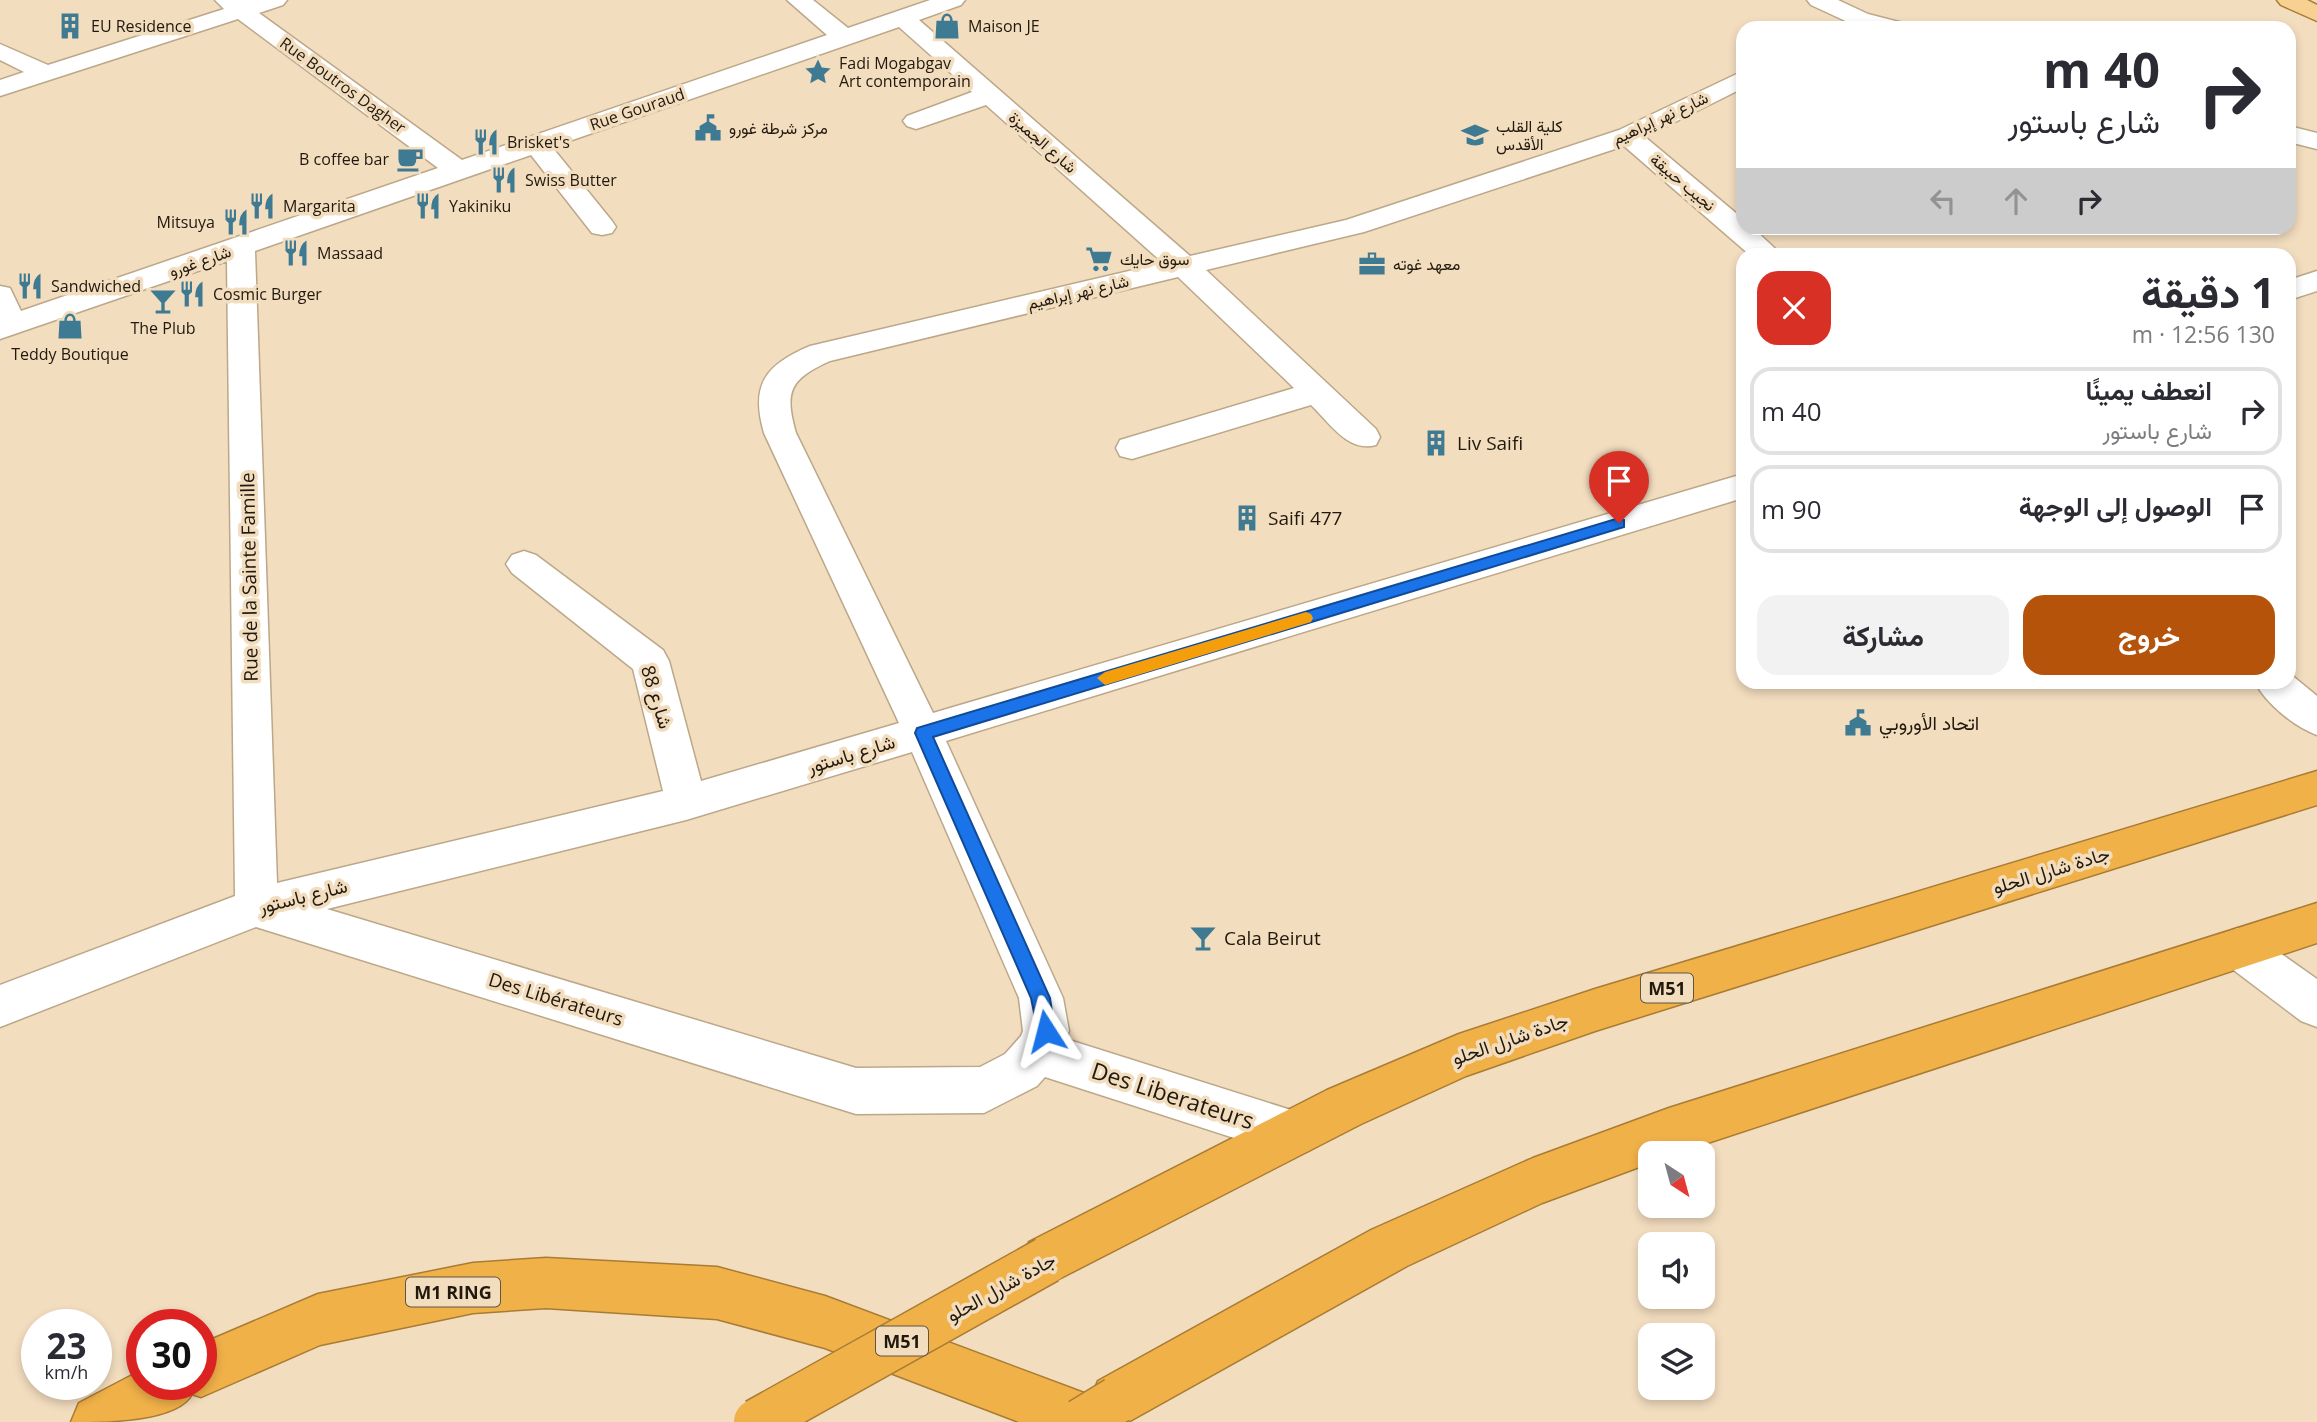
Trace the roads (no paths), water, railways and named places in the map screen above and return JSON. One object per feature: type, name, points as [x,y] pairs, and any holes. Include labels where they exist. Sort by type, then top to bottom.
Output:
[{"type":"highway","name":"جادة شارل الحلو","points":[[757,1422],[1047,1261],[1407,1077],[1516,1036],[2317,788]]},
{"type":"highway","points":[[1096,1415],[1389,1248],[1511,1192],[1600,1156],[2317,923]]},
{"type":"highway","name":"M1 RING","points":[[217,1364],[318,1320],[473,1288],[546,1283],[717,1293],[824,1322],[1096,1415]]},
{"type":"highway","points":[[98,1422],[140,1400]]},
{"type":"main road","points":[[2289,0],[2317,14]]},
{"type":"street","points":[[0,88],[234,5],[275,0]]},
{"type":"street","points":[[799,0],[844,37]]},
{"type":"street","name":"Rue Gouraud","points":[[241,247],[953,0]]},
{"type":"street","points":[[1819,0],[1847,21]]},
{"type":"street","points":[[1854,21],[1891,0]]},
{"type":"street","name":"Rue Boutros Dagher","points":[[234,5],[458,171]]},
{"type":"street","name":"شارع الجميزة","points":[[902,17],[1185,267],[1364,437]]},
{"type":"street","points":[[0,51],[45,73]]},
{"type":"street","name":"شارع نهر إبراهيم","points":[[1037,1052],[1046,1031],[1041,998],[923,733],[780,433],[773,398],[779,383],[801,361],[821,354],[1354,226],[1628,136],[1736,82]]},
{"type":"street","points":[[916,121],[989,95]]},
{"type":"street","name":"نجيب حبيقة","points":[[1628,136],[1736,228]]},
{"type":"street","points":[[2296,136],[2317,141]]},
{"type":"street","points":[[536,144],[603,227]]},
{"type":"street","name":"نجيب حبيقة","points":[[1744,235],[1760,248]]},
{"type":"street","name":"شارع غورو","points":[[6,327],[241,247]]},
{"type":"street","name":"Rue de la Sainte Famille","points":[[241,247],[256,907]]},
{"type":"street","points":[[0,295],[6,327]]},
{"type":"street","points":[[1132,448],[1317,393]]},
{"type":"street","name":"شارع باستور","points":[[0,1006],[256,907],[686,803],[1736,488]]},
{"type":"street","name":"شارع 88","points":[[523,564],[650,661],[686,803]]},
{"type":"street","points":[[2282,689],[2317,719]]},
{"type":"street","name":"Des Libérateurs","points":[[256,907],[856,1091],[984,1090],[1021,1070],[1037,1052]]},
{"type":"street","points":[[2238,948],[2317,1006]]},
{"type":"street","name":"Des Liberateurs","points":[[1037,1052],[1293,1133]]},
{"type":"place","name":"EU Residence","points":[[70,26]]},
{"type":"place","name":"Maison JE","points":[[947,26]]},
{"type":"place","name":"Fadi Mogabgav Art contemporain","points":[[818,72]]},
{"type":"place","name":"مركز شرطة غورو","points":[[708,128]]},
{"type":"place","name":"كلية القلب الأقدس","points":[[1475,135]]},
{"type":"place","name":"Brisket's","points":[[486,142]]},
{"type":"place","name":"B coffee bar","points":[[410,159]]},
{"type":"place","name":"Swiss Butter","points":[[504,180]]},
{"type":"place","name":"Margarita","points":[[262,206]]},
{"type":"place","name":"Yakiniku","points":[[428,206]]},
{"type":"place","name":"Mitsuya","points":[[236,222]]},
{"type":"place","name":"Massaad","points":[[296,253]]},
{"type":"place","name":"سوق حايك","points":[[1099,259]]},
{"type":"place","name":"معهد غوته","points":[[1372,264]]},
{"type":"place","name":"Sandwiched","points":[[30,286]]},
{"type":"place","name":"Cosmic Burger","points":[[192,294]]},
{"type":"place","name":"The Plub","points":[[163,301]]},
{"type":"place","name":"Teddy Boutique","points":[[70,326]]},
{"type":"place","name":"Liv Saifi","points":[[1436,443]]},
{"type":"place","name":"Saifi 477","points":[[1247,518]]},
{"type":"place","name":"اتحاد الأوروبي","points":[[1858,723]]},
{"type":"place","name":"Cala Beirut","points":[[1203,938]]}]
